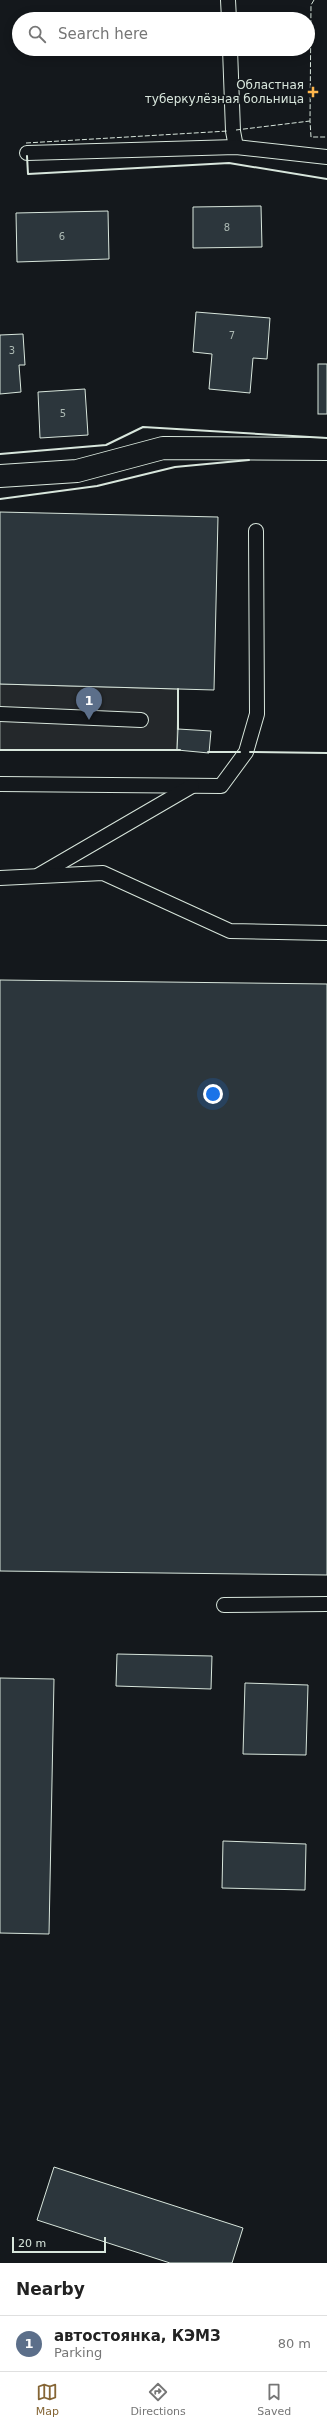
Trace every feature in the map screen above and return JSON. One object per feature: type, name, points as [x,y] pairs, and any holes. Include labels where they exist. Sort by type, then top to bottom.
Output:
[{"type":"street","points":[[0,476],[77,471],[163,448],[327,449]]},
{"type":"lane","points":[[228,0],[229,12]]},
{"type":"lane","points":[[230,56],[233,131],[236,146]]},
{"type":"lane","points":[[27,153],[236,146],[327,157]]},
{"type":"lane","points":[[0,784],[221,786],[246,752],[257,714],[256,531]]},
{"type":"lane","points":[[0,714],[141,720]]},
{"type":"lane","points":[[35,877],[192,786]]},
{"type":"lane","points":[[0,878],[103,873],[230,931],[327,933]]},
{"type":"lane","points":[[224,1605],[327,1604]]},
{"type":"shaded area","points":[[0,684],[178,689],[177,750],[0,750]]},
{"type":"building","points":[[261,206],[262,247],[193,248],[193,207]]},
{"type":"building","points":[[108,211],[109,259],[17,262],[16,213]]},
{"type":"building","points":[[196,312],[270,318],[267,359],[253,358],[250,393],[209,389],[212,354],[193,352]]},
{"type":"building","points":[[23,334],[25,365],[19,365],[21,392],[0,394],[0,335]]},
{"type":"building","points":[[318,364],[327,364],[327,414],[318,414]]},
{"type":"building","points":[[85,389],[88,435],[40,438],[38,392]]},
{"type":"building","points":[[0,512],[218,517],[214,690],[0,684]]},
{"type":"building","points":[[178,729],[211,731],[209,753],[177,750]]},
{"type":"building","points":[[0,980],[327,984],[327,1575],[0,1571]]},
{"type":"building","points":[[117,1654],[212,1656],[211,1689],[116,1686]]},
{"type":"building","points":[[0,1678],[54,1679],[49,1934],[0,1933]]},
{"type":"building","points":[[245,1683],[308,1685],[306,1755],[243,1754]]},
{"type":"building","points":[[223,1841],[306,1844],[305,1890],[222,1888]]},
{"type":"building","points":[[54,2167],[243,2228],[232,2263],[170,2263],[37,2220]]},
{"type":"fence","points":[[311,12],[311,5],[314,0]]},
{"type":"fence","points":[[311,56],[311,137],[327,137]]},
{"type":"fence","points":[[236,130],[310,121]]},
{"type":"fence","points":[[26,143],[228,131]]},
{"type":"wall","points":[[27,156],[28,174],[229,163],[327,179]]},
{"type":"wall","points":[[0,454],[106,445],[143,427],[327,438]]},
{"type":"wall","points":[[0,499],[97,486],[175,467],[249,460]]},
{"type":"wall","points":[[178,689],[178,729]]},
{"type":"wall","points":[[0,750],[180,750]]},
{"type":"wall","points":[[208,752],[240,752]]},
{"type":"wall","points":[[250,752],[327,753]]},
{"type":"place","name":"Областная туберкулёзная больница","points":[[313,92]]},
{"type":"place","name":"автостоянка, КЭМЗ","points":[[89,720]]}]
